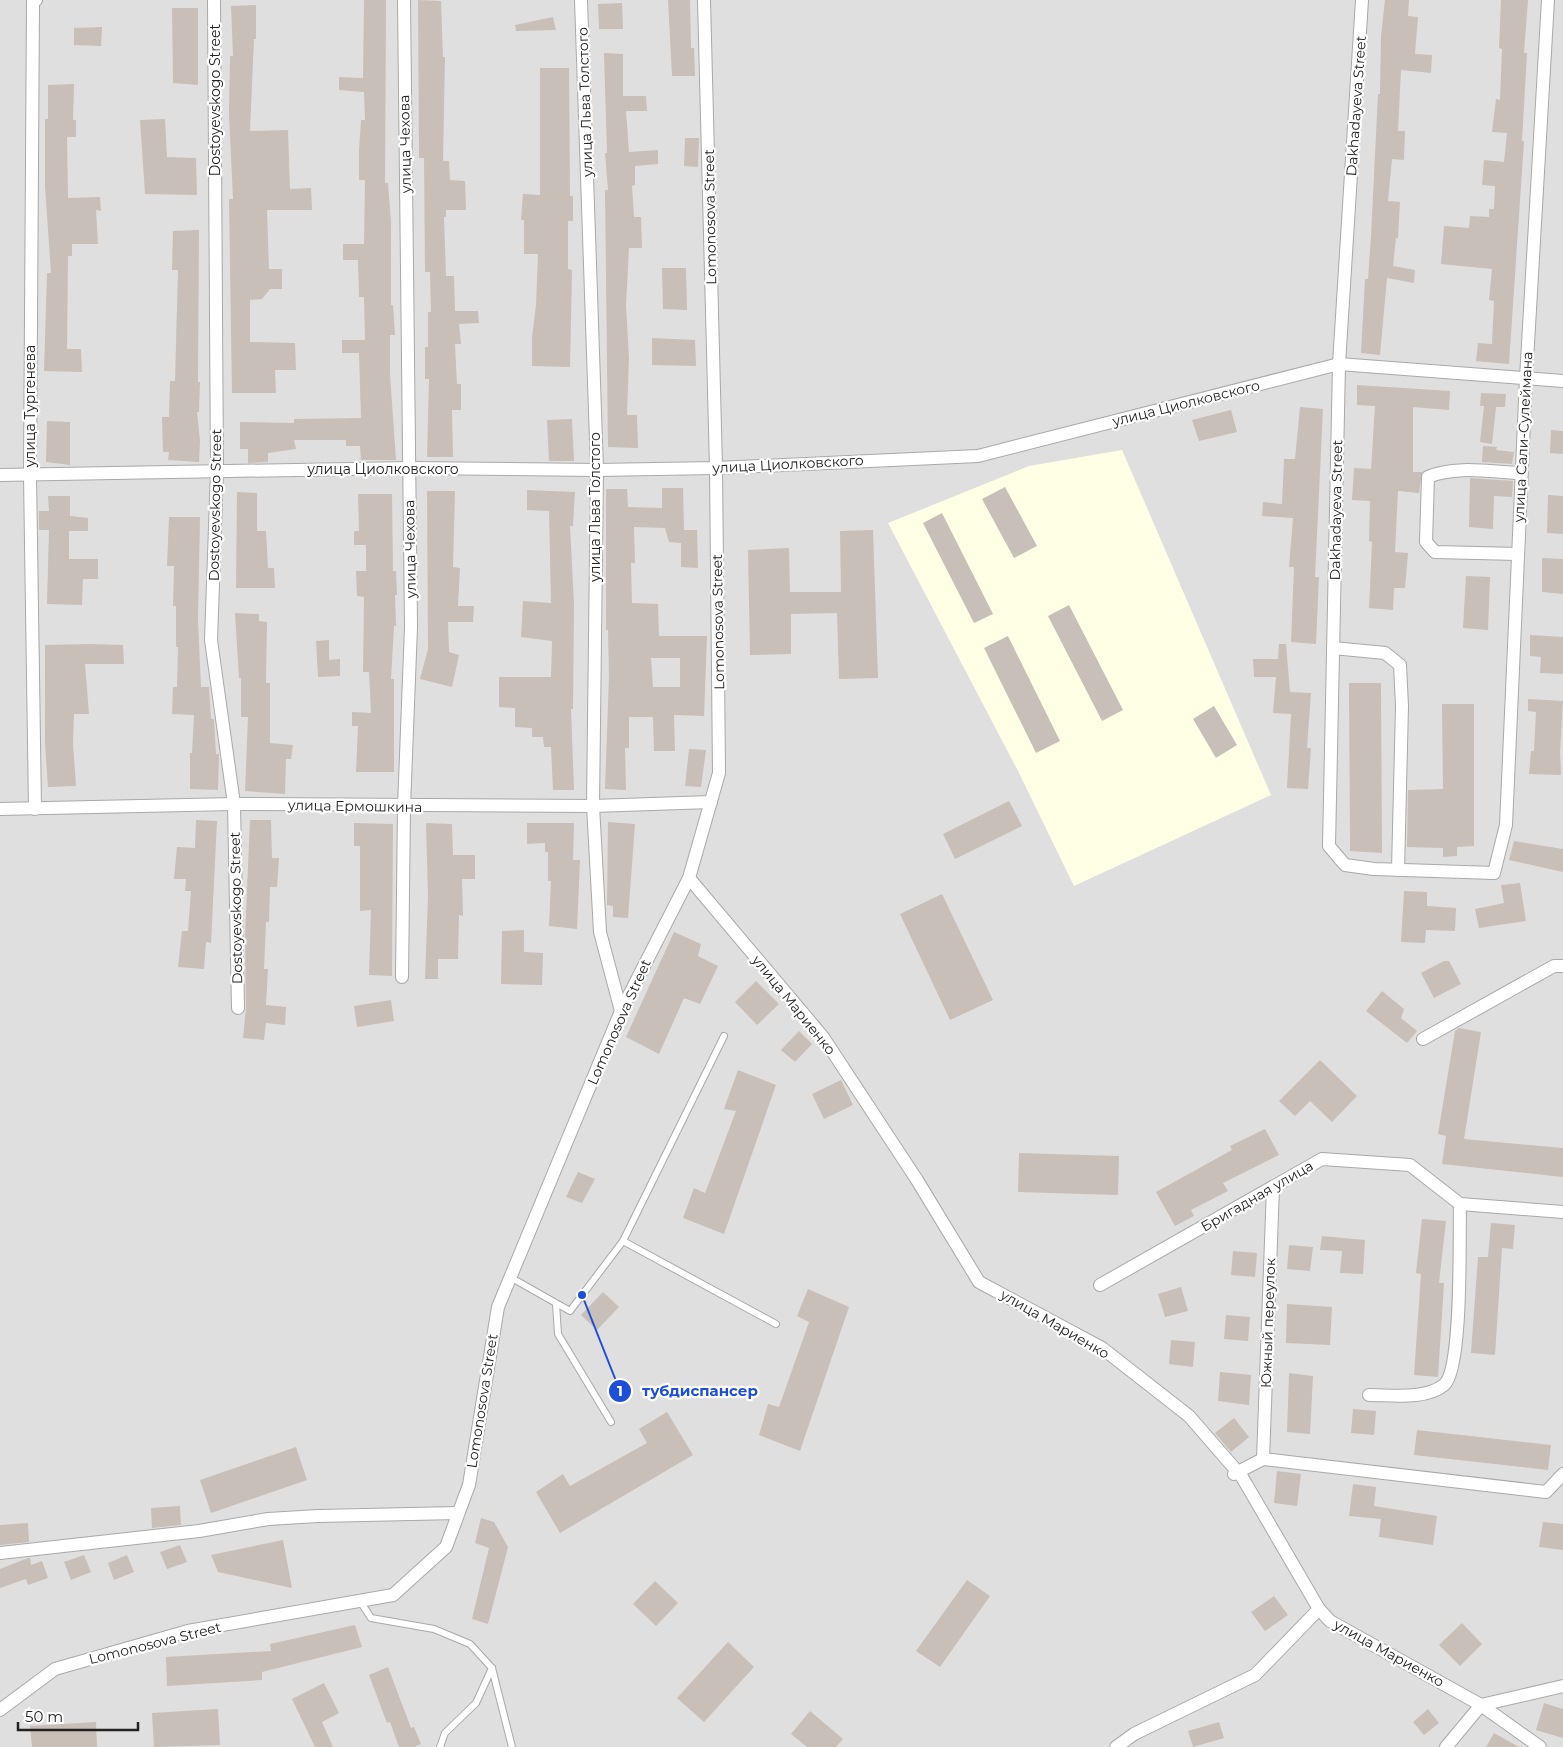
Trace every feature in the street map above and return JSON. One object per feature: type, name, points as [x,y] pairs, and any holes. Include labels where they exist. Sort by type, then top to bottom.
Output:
[{"type":"street","name":"Dostoyevskogo Street","points":[[214,0],[217,471],[211,640],[234,804],[238,1008]]},
{"type":"street","name":"улица Чехова","points":[[402,977],[404,807],[412,627],[404,0]]},
{"type":"street","name":"улица Льва Толстого","points":[[582,0],[596,470],[593,806],[600,932],[621,1011]]},
{"type":"street","name":"Lomonosova Street","points":[[0,1710],[55,1669],[188,1632],[393,1595],[446,1547],[469,1485],[498,1307],[621,1011],[689,878],[719,773],[716,468],[704,0]]},
{"type":"street","name":"Dakhadayeva Street","points":[[1362,0],[1339,364],[1329,846],[1345,865],[1398,870],[1494,873]]},
{"type":"street","name":"улица Сали-Сулеймана","points":[[1494,873],[1506,825],[1521,473],[1548,0]]},
{"type":"street","name":"улица Тургенева","points":[[34,1],[30,476],[35,809]]},
{"type":"street","name":"улица Циолковского","points":[[0,475],[30,476],[409,468],[596,470],[716,468],[978,456],[1339,364],[1563,381]]},
{"type":"street","points":[[1518,554],[1435,552],[1426,542],[1428,477],[1438,472],[1470,470],[1521,473]]},
{"type":"street","points":[[1333,648],[1385,653],[1400,665],[1402,706],[1398,870]]},
{"type":"street","name":"улица Ермошкина","points":[[2,812],[35,809],[234,804],[404,807],[593,806],[711,802]]},
{"type":"street","name":"улица Мариенко","points":[[689,878],[823,1037],[918,1180],[979,1282],[1102,1348],[1189,1416],[1236,1473],[1319,1609],[1330,1621],[1481,1705],[1540,1747]]},
{"type":"street","points":[[1424,1040],[1554,966],[1563,966]]},
{"type":"street","name":"Бригадная улица","points":[[1100,1285],[1322,1159],[1410,1165],[1460,1204]]},
{"type":"street","name":"Южный переулок","points":[[1263,1459],[1273,1187]]},
{"type":"street","points":[[1370,1395],[1425,1394],[1444,1384],[1449,1377],[1456,1350],[1460,1204],[1563,1212]]},
{"type":"street","points":[[1236,1473],[1263,1459],[1546,1492],[1563,1474]]},
{"type":"street","points":[[0,1553],[199,1531],[268,1519],[458,1513]]},
{"type":"street","points":[[1116,1747],[1134,1734],[1255,1675],[1319,1609]]},
{"type":"street","points":[[1446,1747],[1481,1705],[1563,1686]]},
{"type":"lane","points":[[510,1277],[570,1311],[623,1241],[724,1036]]},
{"type":"lane","points":[[623,1241],[776,1324]]},
{"type":"lane","points":[[556,1304],[558,1334],[611,1422]]},
{"type":"lane","points":[[360,1601],[371,1618],[434,1630],[470,1644],[492,1668],[512,1747]]},
{"type":"lane","points":[[440,1747],[445,1733],[476,1703],[492,1668]]},
{"type":"shaded area","points":[[0,0],[1563,0],[1563,1747],[0,1747]]},
{"type":"shaded area","points":[[1122,450],[1271,795],[1074,886],[1018,771],[888,523],[1029,466]]},
{"type":"building","points":[[364,0],[386,0],[385,183],[388,183],[391,222],[391,305],[393,305],[395,335],[390,335],[390,375],[396,460],[361,460],[360,446],[346,446],[346,440],[294,440],[296,449],[268,453],[268,462],[248,463],[248,449],[240,449],[240,422],[294,423],[294,419],[361,418],[359,353],[342,353],[342,340],[365,340],[364,297],[359,297],[358,260],[343,260],[343,244],[364,244],[365,180],[359,180],[359,150],[361,120],[365,120],[364,92],[339,90],[339,77],[363,78]]},
{"type":"building","points":[[418,0],[441,1],[443,57],[445,57],[443,161],[449,161],[450,180],[465,181],[466,210],[446,210],[446,217],[444,217],[446,276],[454,276],[455,311],[478,311],[479,323],[459,324],[461,344],[455,344],[457,384],[461,384],[461,410],[452,410],[453,457],[427,457],[429,379],[425,379],[425,347],[428,347],[428,312],[431,312],[430,272],[425,272],[424,158],[419,158]]},
{"type":"building","points":[[668,0],[690,0],[691,48],[694,48],[695,76],[672,76]]},
{"type":"building","points":[[1385,0],[1409,0],[1408,16],[1418,17],[1415,54],[1432,55],[1431,73],[1401,70],[1398,131],[1405,131],[1404,160],[1392,159],[1388,201],[1400,202],[1398,238],[1396,238],[1393,266],[1415,270],[1414,283],[1387,278],[1380,355],[1361,353],[1365,279],[1368,279],[1371,236],[1378,94],[1380,94],[1381,36]]},
{"type":"building","points":[[1501,0],[1528,0],[1524,53],[1527,53],[1522,141],[1524,141],[1509,364],[1476,361],[1478,343],[1492,344],[1494,301],[1489,300],[1492,269],[1441,264],[1444,226],[1469,228],[1470,216],[1489,217],[1489,209],[1494,209],[1495,186],[1482,185],[1484,160],[1504,162],[1507,133],[1492,132],[1496,99],[1500,100],[1502,49],[1499,48]]},
{"type":"building","points":[[622,3],[623,29],[599,29],[598,4]]},
{"type":"building","points":[[256,5],[256,39],[254,39],[250,131],[288,130],[290,189],[311,188],[312,210],[267,210],[269,269],[282,269],[282,289],[270,289],[262,299],[250,300],[250,342],[295,343],[296,370],[275,370],[276,393],[232,393],[229,199],[233,199],[229,114],[230,56],[233,56],[231,6]]},
{"type":"building","points":[[172,8],[198,8],[198,85],[173,83]]},
{"type":"building","points":[[553,17],[556,30],[516,31],[515,25]]},
{"type":"building","points":[[102,27],[101,46],[74,45],[74,28]]},
{"type":"building","points":[[604,53],[623,54],[623,96],[646,96],[647,111],[626,111],[629,152],[658,150],[658,164],[635,166],[635,185],[632,186],[634,217],[641,217],[642,248],[629,248],[626,305],[629,358],[627,415],[637,415],[638,448],[608,447],[605,190],[608,190],[605,153],[607,153]]},
{"type":"building","points":[[540,68],[569,68],[570,196],[573,196],[573,221],[568,221],[568,269],[572,270],[570,367],[532,366],[532,337],[536,305],[538,254],[524,254],[524,220],[521,220],[523,194],[540,195]]},
{"type":"building","points":[[74,84],[73,120],[76,120],[76,137],[67,137],[68,198],[100,197],[101,211],[96,210],[98,244],[72,244],[72,256],[68,256],[67,349],[81,349],[82,372],[44,371],[47,273],[51,273],[45,186],[45,119],[48,119],[48,85]]},
{"type":"building","points":[[165,119],[167,157],[196,158],[197,195],[145,194],[140,120]]},
{"type":"building","points":[[685,138],[699,138],[698,167],[684,166]]},
{"type":"building","points":[[199,230],[198,382],[200,382],[199,412],[197,412],[200,441],[199,462],[168,460],[169,452],[163,452],[162,417],[169,417],[170,381],[175,381],[178,270],[172,270],[173,231]]},
{"type":"building","points":[[662,268],[686,268],[687,310],[663,309]]},
{"type":"building","points":[[652,338],[695,340],[696,366],[652,365]]},
{"type":"building","points":[[1357,385],[1450,391],[1449,410],[1413,407],[1413,472],[1422,472],[1419,493],[1398,491],[1395,552],[1408,553],[1405,588],[1394,588],[1393,610],[1369,608],[1372,542],[1369,541],[1370,501],[1352,500],[1354,468],[1371,469],[1375,406],[1357,405]]},
{"type":"building","points":[[1481,393],[1506,394],[1505,407],[1496,407],[1492,444],[1480,442],[1484,406],[1480,406]]},
{"type":"building","points":[[1300,407],[1323,409],[1315,577],[1319,577],[1316,644],[1291,642],[1294,567],[1289,567],[1293,518],[1262,516],[1263,502],[1282,504],[1284,459],[1295,459]]},
{"type":"building","points":[[1231,410],[1237,432],[1199,441],[1192,420]]},
{"type":"building","points":[[572,419],[574,461],[549,461],[547,420]]},
{"type":"building","points":[[47,421],[70,422],[70,465],[46,462]]},
{"type":"building","points":[[1551,430],[1563,431],[1563,454],[1550,453]]},
{"type":"building","points":[[1483,446],[1497,447],[1496,450],[1514,452],[1512,464],[1482,462]]},
{"type":"building","points":[[1470,478],[1513,481],[1512,497],[1494,496],[1493,529],[1469,527]]},
{"type":"building","points":[[1005,487],[1037,546],[1014,558],[982,499]]},
{"type":"building","points":[[662,488],[683,488],[684,530],[697,530],[698,568],[681,567],[681,543],[669,542],[665,528],[634,527],[635,563],[631,563],[632,603],[658,604],[659,636],[707,636],[704,716],[674,715],[675,751],[654,751],[653,717],[629,717],[629,748],[625,748],[626,790],[605,789],[609,676],[608,630],[606,630],[606,489],[627,489],[628,507],[662,508]],"holes":[[[651,658],[680,658],[680,687],[653,687]]]},
{"type":"building","points":[[527,490],[575,492],[573,526],[570,526],[574,604],[573,709],[571,709],[574,790],[553,790],[551,747],[544,747],[543,737],[532,737],[532,728],[515,727],[515,708],[499,707],[499,677],[551,677],[552,641],[521,637],[523,601],[551,603],[549,511],[527,510]]},
{"type":"building","points":[[427,491],[455,491],[453,567],[460,568],[458,606],[474,606],[473,622],[448,622],[449,652],[459,655],[452,687],[420,679],[428,649]]},
{"type":"building","points":[[237,492],[257,493],[257,531],[266,531],[268,568],[274,568],[275,588],[236,588]]},
{"type":"building","points":[[358,494],[392,494],[393,571],[396,571],[397,595],[395,595],[396,626],[394,626],[391,679],[394,679],[394,772],[356,772],[358,726],[352,726],[352,712],[371,713],[369,672],[363,672],[364,597],[357,596],[356,571],[366,571],[366,545],[354,545],[354,531],[359,531]]},
{"type":"building","points":[[1548,495],[1563,496],[1563,534],[1547,533]]},
{"type":"building","points":[[48,496],[70,496],[70,516],[88,518],[88,531],[69,531],[69,559],[98,559],[98,579],[83,579],[82,605],[47,604],[49,530],[39,530],[39,511],[49,511]]},
{"type":"building","points":[[942,513],[993,614],[974,623],[923,523]]},
{"type":"building","points":[[169,517],[200,517],[198,620],[201,687],[209,687],[211,719],[214,719],[216,754],[219,754],[218,790],[190,789],[190,753],[192,753],[194,715],[172,714],[173,687],[177,687],[178,647],[176,647],[176,606],[173,606],[174,566],[167,566]]},
{"type":"building","points":[[873,530],[878,678],[839,679],[837,613],[791,614],[791,654],[750,655],[748,550],[789,548],[790,592],[841,592],[840,531]]},
{"type":"building","points":[[1542,558],[1563,559],[1563,594],[1542,592]]},
{"type":"building","points":[[1466,576],[1490,577],[1488,630],[1463,628]]},
{"type":"building","points":[[1069,605],[1123,710],[1102,721],[1048,616]]},
{"type":"building","points":[[235,613],[259,614],[259,621],[267,622],[266,683],[270,683],[270,743],[293,745],[291,759],[286,759],[285,794],[245,791],[248,717],[241,717],[241,678],[239,678]]},
{"type":"building","points":[[1530,635],[1563,637],[1563,674],[1540,673],[1541,657],[1530,656]]},
{"type":"building","points":[[1008,636],[1060,741],[1036,753],[984,648]]},
{"type":"building","points":[[329,640],[329,660],[340,659],[340,676],[318,677],[316,641]]},
{"type":"building","points":[[1279,644],[1286,644],[1290,692],[1311,693],[1307,748],[1311,748],[1308,789],[1287,788],[1291,714],[1273,713],[1276,677],[1254,677],[1253,659],[1278,659]]},
{"type":"building","points":[[45,645],[123,645],[124,664],[85,664],[89,714],[74,714],[73,744],[76,786],[48,787],[45,744]]},
{"type":"building","points":[[1349,683],[1381,683],[1382,853],[1350,851]]},
{"type":"building","points":[[1528,699],[1563,701],[1560,752],[1561,775],[1529,774],[1531,751],[1534,751],[1536,712],[1528,711]]},
{"type":"building","points":[[1442,704],[1474,704],[1474,846],[1457,847],[1457,856],[1443,857],[1443,848],[1407,847],[1408,790],[1443,789]]},
{"type":"building","points":[[1214,706],[1237,745],[1216,758],[1193,719]]},
{"type":"building","points":[[689,749],[706,750],[701,787],[685,786]]},
{"type":"building","points":[[1009,801],[1022,826],[955,859],[943,834]]},
{"type":"building","points":[[196,820],[217,821],[211,943],[206,942],[204,969],[178,967],[182,931],[188,931],[191,891],[185,891],[186,879],[174,879],[177,847],[195,848]]},
{"type":"building","points":[[250,820],[271,820],[272,858],[279,858],[277,887],[270,887],[269,922],[266,922],[264,969],[268,969],[266,1005],[286,1007],[285,1025],[266,1023],[264,1040],[243,1038],[246,1008],[245,936]]},
{"type":"building","points":[[608,822],[635,824],[628,918],[613,917],[613,906],[607,905]]},
{"type":"building","points":[[354,823],[393,824],[392,976],[369,975],[371,910],[360,911],[360,846],[354,846]]},
{"type":"building","points":[[426,823],[452,824],[453,855],[475,855],[475,879],[462,879],[463,916],[459,915],[458,959],[438,959],[438,979],[425,979],[428,896]]},
{"type":"building","points":[[527,823],[574,823],[573,860],[580,860],[577,929],[549,926],[551,881],[548,881],[548,852],[545,852],[545,843],[527,844]]},
{"type":"building","points":[[1514,841],[1563,849],[1563,872],[1509,860]]},
{"type":"building","points":[[1520,883],[1526,921],[1479,928],[1475,909],[1504,903],[1501,885]]},
{"type":"building","points":[[1404,891],[1427,892],[1427,906],[1456,908],[1455,931],[1426,930],[1425,943],[1401,942]]},
{"type":"building","points":[[942,894],[993,1000],[950,1020],[900,914]]},
{"type":"building","points":[[524,930],[524,952],[543,953],[542,985],[501,984],[502,931]]},
{"type":"building","points":[[674,932],[701,944],[698,956],[718,966],[700,1004],[684,998],[659,1054],[626,1037]]},
{"type":"building","points":[[1444,961],[1449,961],[1461,984],[1434,998],[1421,973]]},
{"type":"building","points":[[756,981],[779,1004],[757,1025],[735,1002]]},
{"type":"building","points":[[1382,991],[1404,1009],[1401,1018],[1417,1031],[1407,1043],[1366,1011]]},
{"type":"building","points":[[391,1000],[394,1021],[357,1027],[354,1006]]},
{"type":"building","points":[[1459,1028],[1481,1032],[1464,1139],[1563,1148],[1563,1177],[1442,1164],[1446,1136],[1438,1134],[1455,1031]]},
{"type":"building","points":[[799,1031],[812,1044],[795,1062],[781,1050]]},
{"type":"building","points":[[1320,1060],[1357,1096],[1332,1122],[1310,1101],[1295,1116],[1279,1101]]},
{"type":"building","points":[[738,1070],[776,1085],[724,1234],[683,1218],[694,1188],[705,1193],[736,1111],[724,1109]]},
{"type":"building","points":[[841,1080],[853,1105],[824,1119],[812,1094]]},
{"type":"building","points":[[1265,1129],[1279,1155],[1223,1183],[1228,1191],[1191,1210],[1194,1216],[1175,1226],[1156,1192],[1232,1150],[1230,1146]]},
{"type":"building","points":[[1019,1153],[1119,1156],[1118,1195],[1018,1192]]},
{"type":"building","points":[[578,1172],[595,1179],[582,1203],[566,1197]]},
{"type":"building","points":[[1422,1219],[1446,1221],[1439,1283],[1444,1283],[1438,1377],[1414,1375],[1421,1274],[1416,1273]]},
{"type":"building","points":[[1491,1223],[1515,1225],[1513,1249],[1502,1248],[1495,1355],[1471,1353],[1478,1257],[1488,1257]]},
{"type":"building","points":[[1322,1236],[1365,1240],[1363,1274],[1340,1273],[1342,1251],[1320,1250]]},
{"type":"building","points":[[1289,1245],[1313,1247],[1310,1271],[1287,1269]]},
{"type":"building","points":[[1233,1251],[1257,1253],[1255,1277],[1231,1275]]},
{"type":"building","points":[[1181,1287],[1188,1311],[1165,1317],[1158,1294]]},
{"type":"building","points":[[808,1289],[849,1307],[800,1451],[759,1435],[768,1404],[779,1407],[809,1322],[797,1316]]},
{"type":"building","points":[[603,1292],[619,1307],[597,1330],[581,1315]]},
{"type":"building","points":[[1287,1304],[1332,1307],[1330,1345],[1286,1343]]},
{"type":"building","points":[[1226,1315],[1250,1317],[1248,1341],[1224,1339]]},
{"type":"building","points":[[1171,1340],[1195,1342],[1193,1367],[1169,1364]]},
{"type":"building","points":[[1220,1372],[1251,1375],[1249,1405],[1218,1401]]},
{"type":"building","points":[[1289,1373],[1313,1376],[1310,1434],[1287,1432]]},
{"type":"building","points":[[1353,1409],[1376,1411],[1374,1435],[1351,1433]]},
{"type":"building","points":[[667,1412],[693,1455],[560,1533],[536,1492],[563,1474],[570,1486],[647,1443],[639,1429]]},
{"type":"building","points":[[1234,1418],[1249,1437],[1231,1452],[1215,1433]]},
{"type":"building","points":[[1417,1430],[1551,1445],[1548,1470],[1414,1455]]},
{"type":"building","points":[[296,1447],[307,1480],[211,1513],[200,1480]]},
{"type":"building","points":[[1277,1471],[1301,1474],[1297,1506],[1274,1503]]},
{"type":"building","points":[[1353,1484],[1376,1487],[1374,1506],[1437,1516],[1433,1545],[1379,1537],[1381,1519],[1349,1516]]},
{"type":"building","points":[[180,1506],[181,1525],[152,1528],[151,1508]]},
{"type":"building","points":[[481,1518],[494,1522],[508,1547],[488,1624],[472,1619],[489,1548],[475,1543]]},
{"type":"building","points":[[1543,1522],[1563,1524],[1563,1550],[1539,1547]]},
{"type":"building","points":[[28,1523],[29,1542],[0,1545],[0,1525]]},
{"type":"building","points":[[283,1540],[292,1588],[218,1572],[211,1555]]},
{"type":"building","points":[[180,1545],[187,1562],[167,1569],[160,1552]]},
{"type":"building","points":[[84,1555],[91,1572],[71,1580],[64,1562]]},
{"type":"building","points":[[127,1555],[134,1572],[114,1580],[108,1563]]},
{"type":"building","points":[[30,1558],[31,1565],[42,1561],[48,1578],[28,1585],[26,1579],[0,1588],[0,1569]]},
{"type":"building","points":[[967,1580],[990,1596],[940,1667],[916,1651]]},
{"type":"building","points":[[655,1581],[678,1603],[656,1626],[633,1604]]},
{"type":"building","points":[[1274,1596],[1288,1615],[1265,1631],[1251,1612]]},
{"type":"building","points":[[1462,1623],[1482,1644],[1460,1666],[1439,1645]]},
{"type":"building","points":[[355,1625],[362,1647],[262,1672],[262,1680],[167,1686],[166,1657],[271,1651],[270,1644]]},
{"type":"building","points":[[728,1642],[754,1667],[704,1722],[677,1698]]},
{"type":"building","points":[[388,1667],[411,1728],[414,1727],[421,1744],[414,1747],[399,1747],[390,1722],[387,1723],[369,1675]]},
{"type":"building","points":[[324,1683],[339,1713],[322,1722],[333,1747],[315,1747],[292,1699]]},
{"type":"building","points":[[1544,1703],[1563,1709],[1563,1738],[1536,1730]]},
{"type":"building","points":[[218,1709],[220,1745],[154,1747],[152,1713]]},
{"type":"building","points":[[1428,1709],[1439,1723],[1424,1735],[1413,1722]]},
{"type":"building","points":[[810,1711],[843,1739],[836,1747],[807,1747],[791,1734]]},
{"type":"building","points":[[96,1722],[97,1747],[32,1747],[30,1726]]},
{"type":"building","points":[[1219,1722],[1224,1738],[1193,1747],[1188,1731]]},
{"type":"building","points":[[1494,1733],[1519,1747],[1486,1747]]},
{"type":"place","name":"тубдиспансер","points":[[582,1295]]}]
